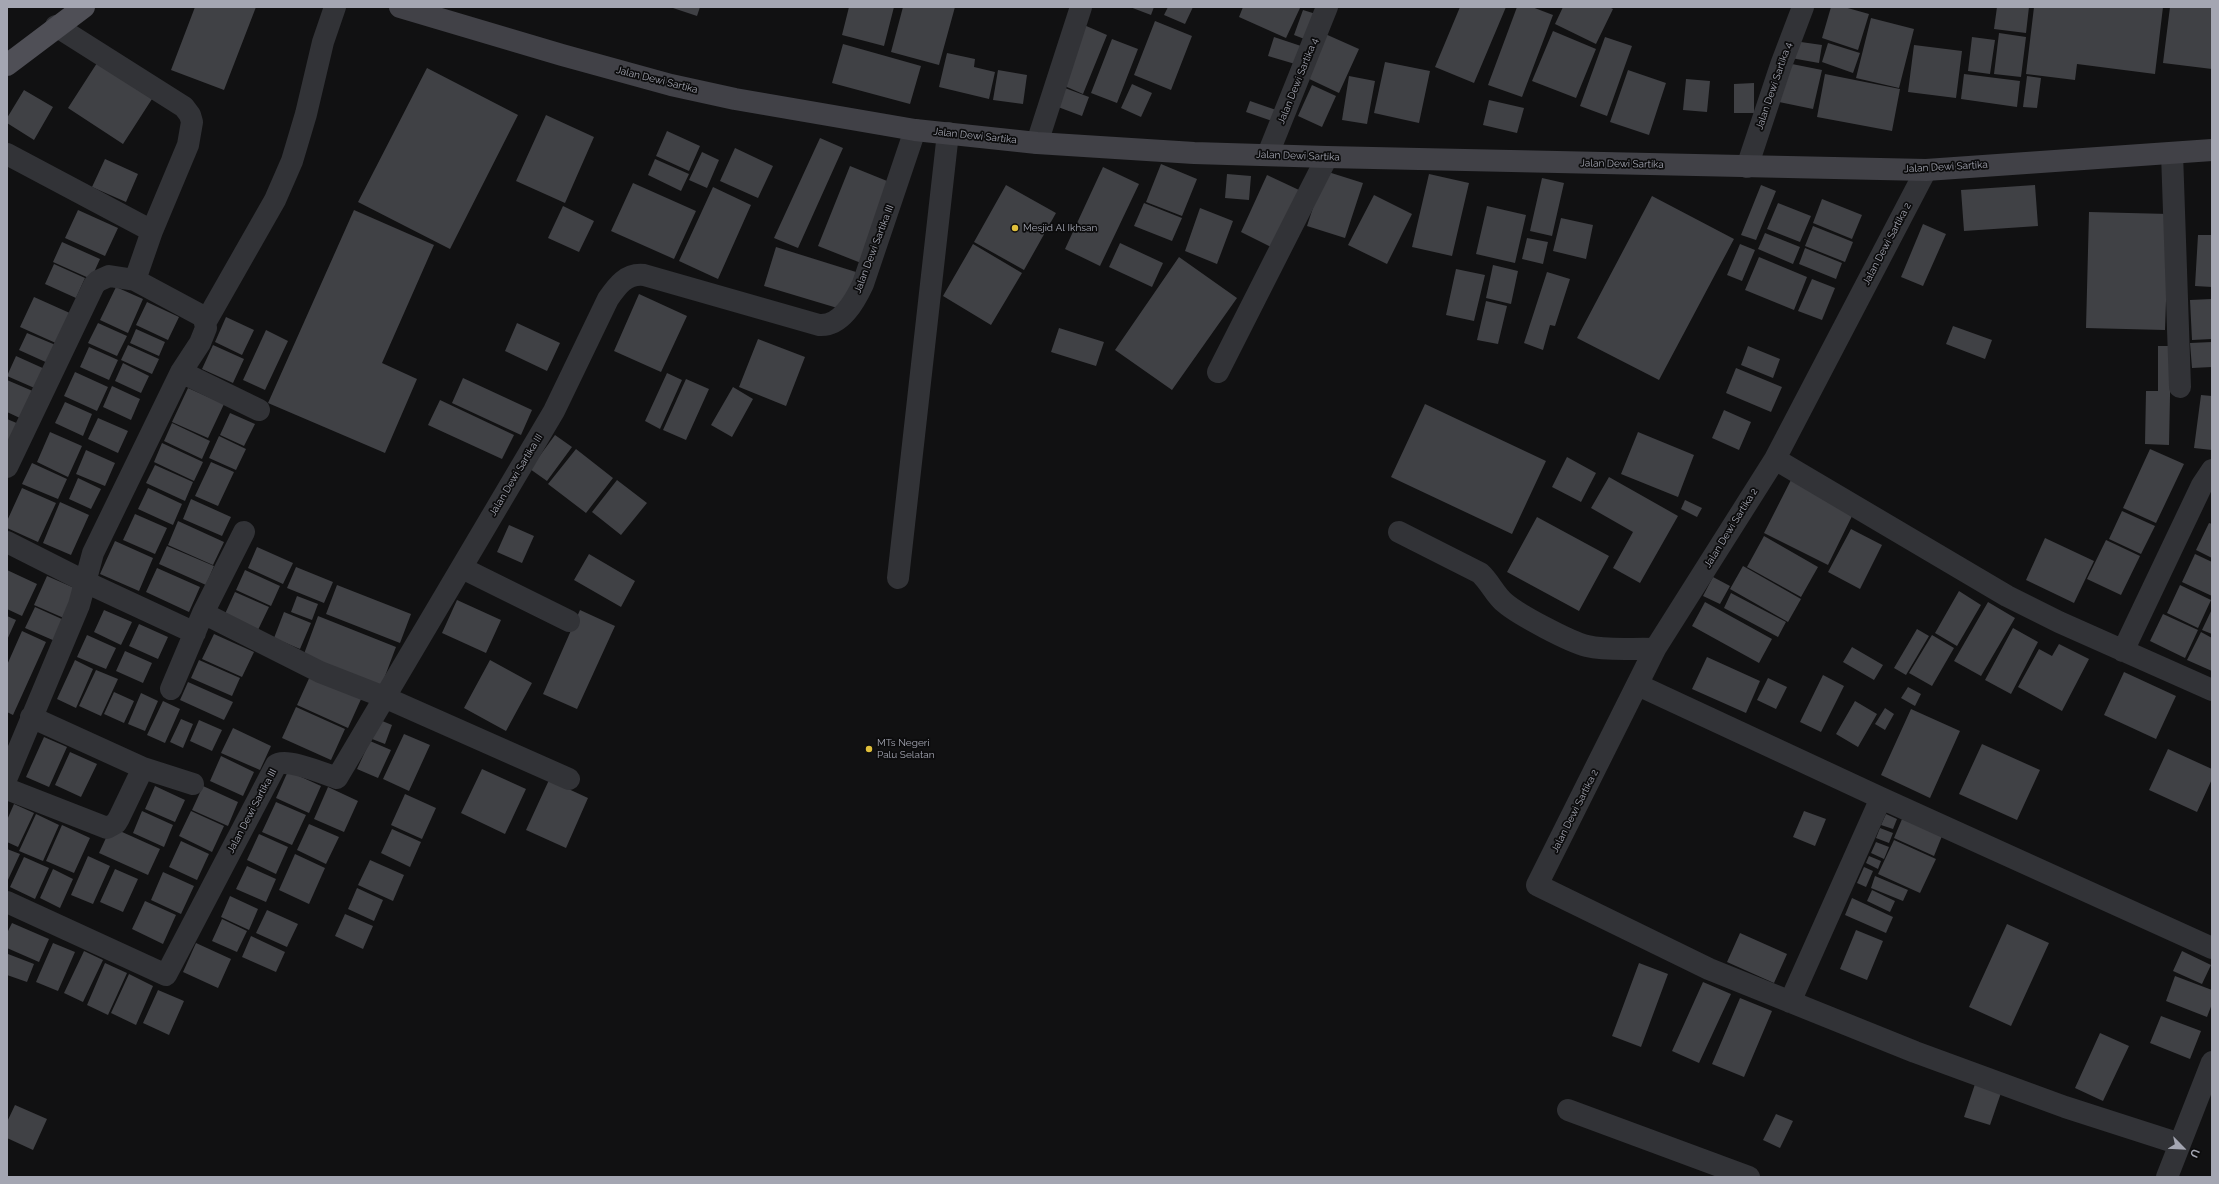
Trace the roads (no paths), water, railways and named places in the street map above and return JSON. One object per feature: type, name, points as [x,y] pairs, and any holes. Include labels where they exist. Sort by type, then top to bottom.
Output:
[{"type":"main road","points":[[7,65],[56,26],[84,7]]},
{"type":"main road","name":"Jalan Dewi Sartika","points":[[400,7],[562,55],[671,85],[735,99],[915,130],[1036,143],[1194,153],[1926,170],[2212,150]]},
{"type":"street","points":[[7,777],[79,605],[93,553],[181,372],[200,343],[206,323],[256,235],[292,161],[306,114],[323,42],[335,7]]},
{"type":"street","points":[[1036,143],[1081,7]]},
{"type":"street","name":"Jalan Dewi Sartika 4","points":[[1268,154],[1327,7]]},
{"type":"street","name":"Jalan Dewi Sartika 4","points":[[1747,167],[1783,58],[1803,7]]},
{"type":"street","points":[[56,26],[184,107],[190,115],[192,122],[188,145],[152,231],[135,280]]},
{"type":"street","name":"Jalan Dewi Sartika III","points":[[9,907],[166,976],[276,765],[282,762],[293,764],[337,778],[554,411],[608,300],[619,284],[630,275],[644,275],[819,325],[830,324],[840,317],[854,302],[863,284],[915,130]]},
{"type":"street","points":[[898,578],[948,133]]},
{"type":"street","points":[[2172,153],[2180,387]]},
{"type":"street","points":[[7,154],[152,231]]},
{"type":"street","points":[[1218,372],[1327,157]]},
{"type":"street","name":"Jalan Dewi Sartika 2","points":[[1790,1002],[1709,969],[1537,885],[1655,649],[1775,459],[1926,170]]},
{"type":"street","points":[[7,467],[94,285],[98,281],[109,276],[135,280],[200,314],[206,323]]},
{"type":"street","points":[[181,372],[259,410]]},
{"type":"street","points":[[1775,459],[2007,596],[2123,651],[2212,690]]},
{"type":"street","points":[[2123,651],[2202,485],[2212,470]]},
{"type":"street","points":[[171,689],[195,633],[244,532]]},
{"type":"street","points":[[1399,532],[1480,573],[1486,578],[1504,603],[1576,642],[1598,647],[1655,649]]},
{"type":"street","points":[[7,542],[84,582],[195,633]]},
{"type":"street","points":[[462,568],[569,621]]},
{"type":"street","points":[[204,614],[320,672],[384,697],[569,779]]},
{"type":"street","points":[[1638,685],[1881,798],[2212,948]]},
{"type":"street","points":[[32,718],[143,768],[193,784]]},
{"type":"street","points":[[7,790],[107,828],[116,823],[119,818],[143,768]]},
{"type":"street","points":[[1881,798],[1790,1002],[1915,1052],[2065,1107],[2180,1144]]},
{"type":"street","points":[[2167,1177],[2212,1062]]},
{"type":"street","points":[[1568,1110],[1749,1177]]},
{"type":"place","name":"Mesjid Al Ikhsan","points":[[1015,228]]},
{"type":"place","name":"MTs Negeri Palu Selatan","points":[[869,749]]}]
